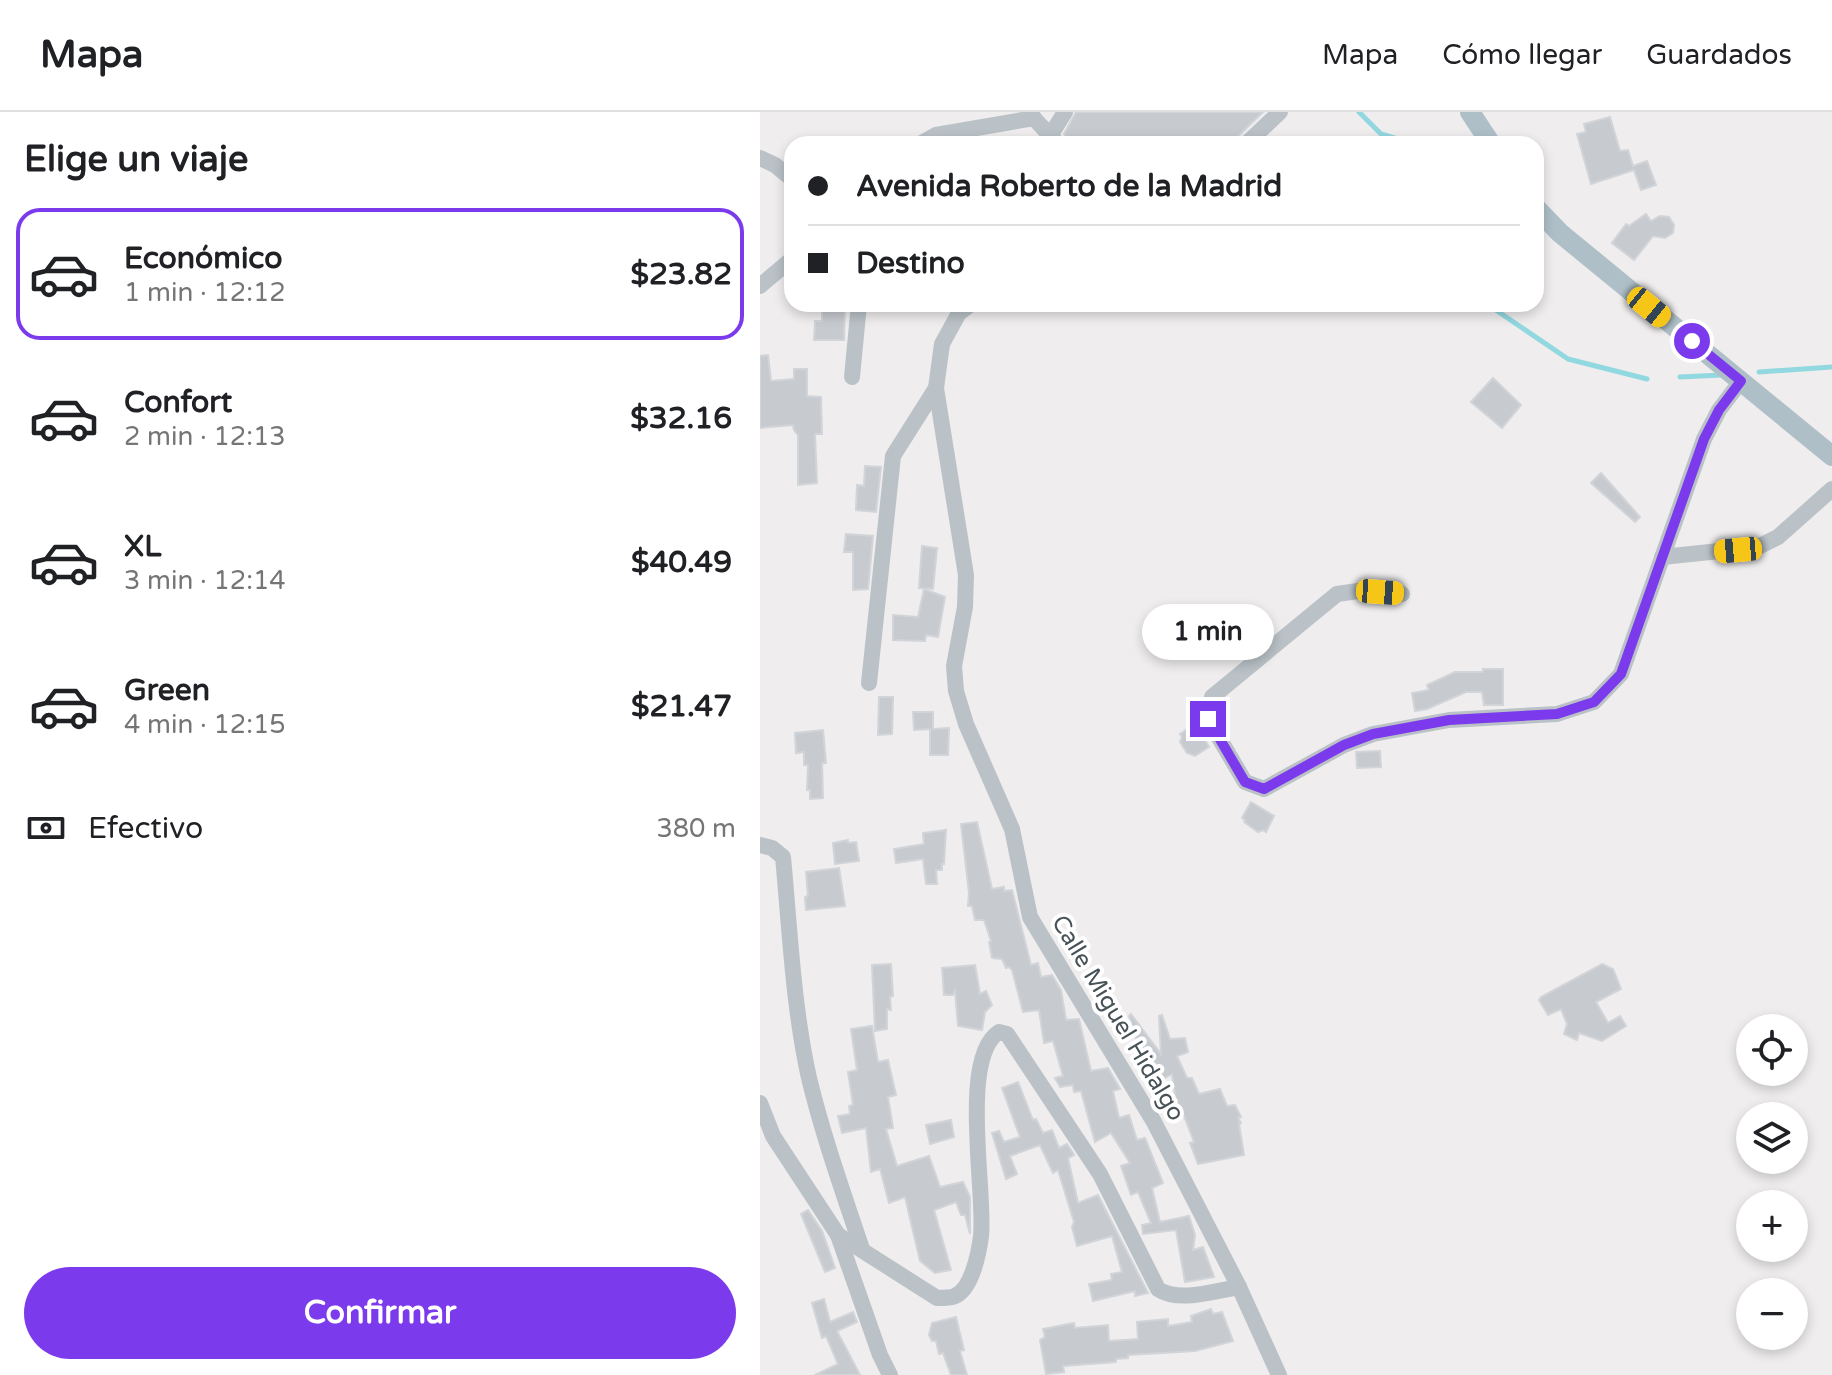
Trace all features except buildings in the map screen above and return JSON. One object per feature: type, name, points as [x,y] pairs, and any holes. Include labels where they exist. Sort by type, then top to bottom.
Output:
[{"type":"main road","points":[[1470,112],[1486,136]]},
{"type":"main road","points":[[1544,216],[1560,233],[1832,456]]},
{"type":"street","points":[[1056,136],[1065,112]]},
{"type":"street","points":[[1254,136],[1280,112]]},
{"type":"street","points":[[934,136],[1031,115],[1050,136]]},
{"type":"street","points":[[760,158],[784,174]]},
{"type":"street","points":[[760,286],[784,266]]},
{"type":"street","points":[[852,377],[858,312]]},
{"type":"street","name":"Calle Miguel Hidalgo","points":[[960,312],[942,344],[936,388],[966,575],[965,607],[954,666],[956,691],[966,724],[1012,829],[1030,917],[1154,1122],[1239,1287],[1279,1375]]},
{"type":"street","points":[[1402,594],[1358,591],[1337,594],[1212,697],[1208,719],[1245,782],[1264,789],[1344,745],[1373,734],[1449,720],[1557,714],[1594,702],[1621,674],[1704,439],[1719,410],[1741,381]]},
{"type":"street","name":"Calle Miguel Hidalgo","points":[[869,683],[893,456],[936,388]]},
{"type":"street","points":[[1662,557],[1758,547],[1778,537],[1832,489]]},
{"type":"street","points":[[760,845],[772,848],[783,857],[796,1001],[809,1075],[822,1126],[862,1249]]},
{"type":"street","points":[[838,1235],[937,1298],[954,1297],[964,1290],[973,1269],[981,1234],[976,1141],[983,1057],[991,1037],[999,1032],[1007,1034],[1100,1174],[1158,1289],[1168,1296],[1180,1296],[1239,1287]]},
{"type":"street","points":[[760,1103],[773,1136],[838,1235],[880,1355],[890,1375]]},
{"type":"waterway","points":[[1359,112],[1381,134],[1388,136]]},
{"type":"waterway","points":[[1499,312],[1568,359],[1647,379]]},
{"type":"waterway","points":[[1759,372],[1832,367]]},
{"type":"waterway","points":[[1680,377],[1722,375]]},
{"type":"route","points":[[1208,719],[1245,782],[1264,789],[1344,745],[1373,734],[1449,720],[1557,714],[1594,702],[1621,674],[1704,439],[1719,410],[1741,381],[1692,341]]}]
